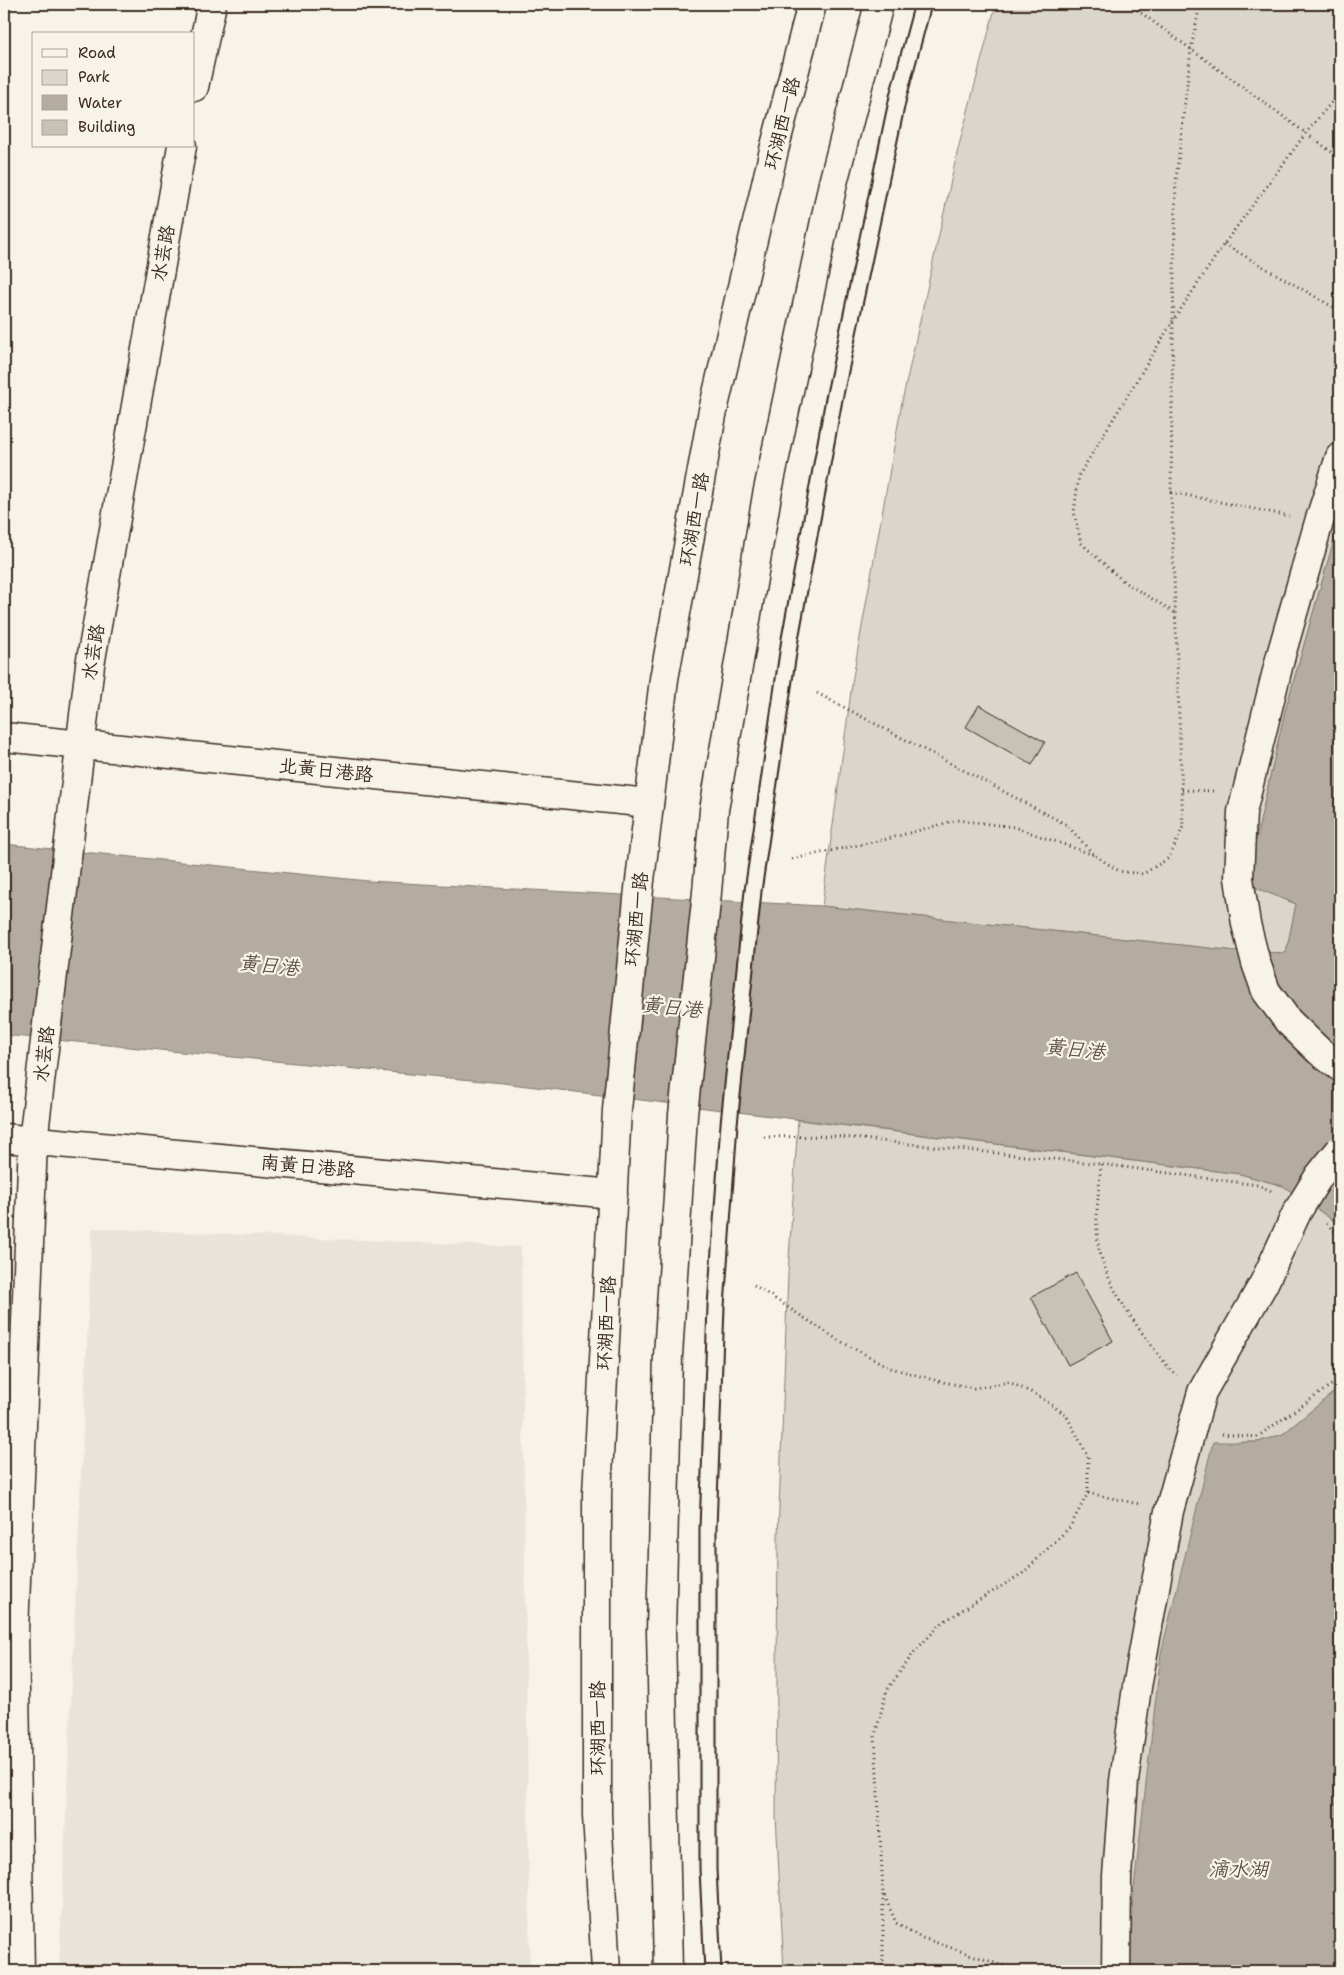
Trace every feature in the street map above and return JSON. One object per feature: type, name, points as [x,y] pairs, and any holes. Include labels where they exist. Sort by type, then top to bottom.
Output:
[{"type":"street","points":[[195,82],[212,4]]},
{"type":"street","name":"环湖西一路","points":[[606,1971],[597,1815],[596,1494],[617,1110],[639,889],[664,679],[712,415],[774,150],[812,4]]},
{"type":"street","points":[[668,1971],[661,1631],[668,1356],[682,1115],[707,892],[714,810],[767,495],[833,183],[879,4]]},
{"type":"street","name":"水芸路","points":[[20,1971],[11,1906],[14,1632],[33,1141],[90,665],[182,148]]},
{"type":"street","points":[[1340,457],[1280,656],[1242,812],[1239,878],[1251,943],[1266,991],[1288,1021],[1319,1051],[1340,1067]]},
{"type":"street","name":"北黄日港路","points":[[4,737],[649,803]]},
{"type":"street","name":"南黄日港路","points":[[4,1138],[613,1194]]},
{"type":"street","points":[[1116,1971],[1117,1876],[1124,1781],[1136,1687],[1169,1511],[1192,1426],[1202,1392],[1264,1283],[1300,1209],[1319,1176],[1340,1150]]},
{"type":"lane","points":[[713,1971],[708,1869],[708,1529],[716,1306],[729,1124],[753,891],[790,639],[834,399],[898,97],[923,4]]},
{"type":"path","points":[[1129,4],[1340,158]]},
{"type":"path","points":[[792,859],[887,839],[957,820],[1014,827],[1094,855],[1119,871],[1143,874],[1170,858],[1183,827],[1171,492],[1176,180],[1191,49],[1200,4]]},
{"type":"path","points":[[1174,613],[1124,582],[1081,543],[1074,512],[1079,475],[1173,321],[1224,244],[1306,133],[1340,92]]},
{"type":"path","points":[[1224,244],[1340,312]]},
{"type":"path","points":[[1171,492],[1319,522]]},
{"type":"path","points":[[817,693],[1067,825],[1094,855]]},
{"type":"path","points":[[764,1137],[833,1136],[1101,1164],[1258,1185],[1340,1234]]},
{"type":"path","points":[[1101,1164],[1097,1211],[1099,1248],[1112,1283],[1134,1323],[1171,1370],[1202,1392]]},
{"type":"path","points":[[754,1285],[838,1340],[890,1368],[938,1381],[974,1388],[1009,1382],[1037,1395],[1066,1415],[1088,1456],[1088,1493],[1070,1527],[1023,1573],[943,1622],[915,1651],[887,1690],[875,1735],[883,1892],[882,1971]]},
{"type":"path","points":[[1192,1426],[1228,1436],[1257,1437],[1340,1379]]},
{"type":"path","points":[[1088,1493],[1169,1511]]},
{"type":"path","points":[[883,1892],[896,1923],[923,1938],[1018,1971]]},
{"type":"shaded area","points":[[92,1228],[521,1247],[530,1971],[59,1971]]},
{"type":"green space","points":[[996,4],[1340,4],[1340,519],[1285,711],[1246,884],[1296,904],[1286,953],[1236,951],[822,906],[853,677],[902,402],[958,149]]},
{"type":"green space","points":[[798,1120],[1240,1174],[1283,1186],[1340,1225],[1340,1387],[1283,1434],[1258,1442],[1213,1443],[1129,1971],[784,1971],[776,1815],[778,1536],[788,1274]]},
{"type":"water","name":"黄日港","points":[[1340,519],[1340,1225],[1283,1186],[1240,1174],[503,1083],[4,1035],[4,844],[368,881],[822,906],[1236,951],[1286,953],[1296,904],[1246,884],[1285,711]]},
{"type":"water","name":"滴水湖","points":[[1340,1387],[1340,1971],[1129,1971],[1126,1958],[1161,1653],[1213,1442],[1258,1442],[1283,1434]]},
{"type":"building","points":[[979,705],[1045,742],[1032,765],[966,727]]},
{"type":"building","points":[[1076,1273],[1113,1341],[1068,1365],[1031,1297]]}]
